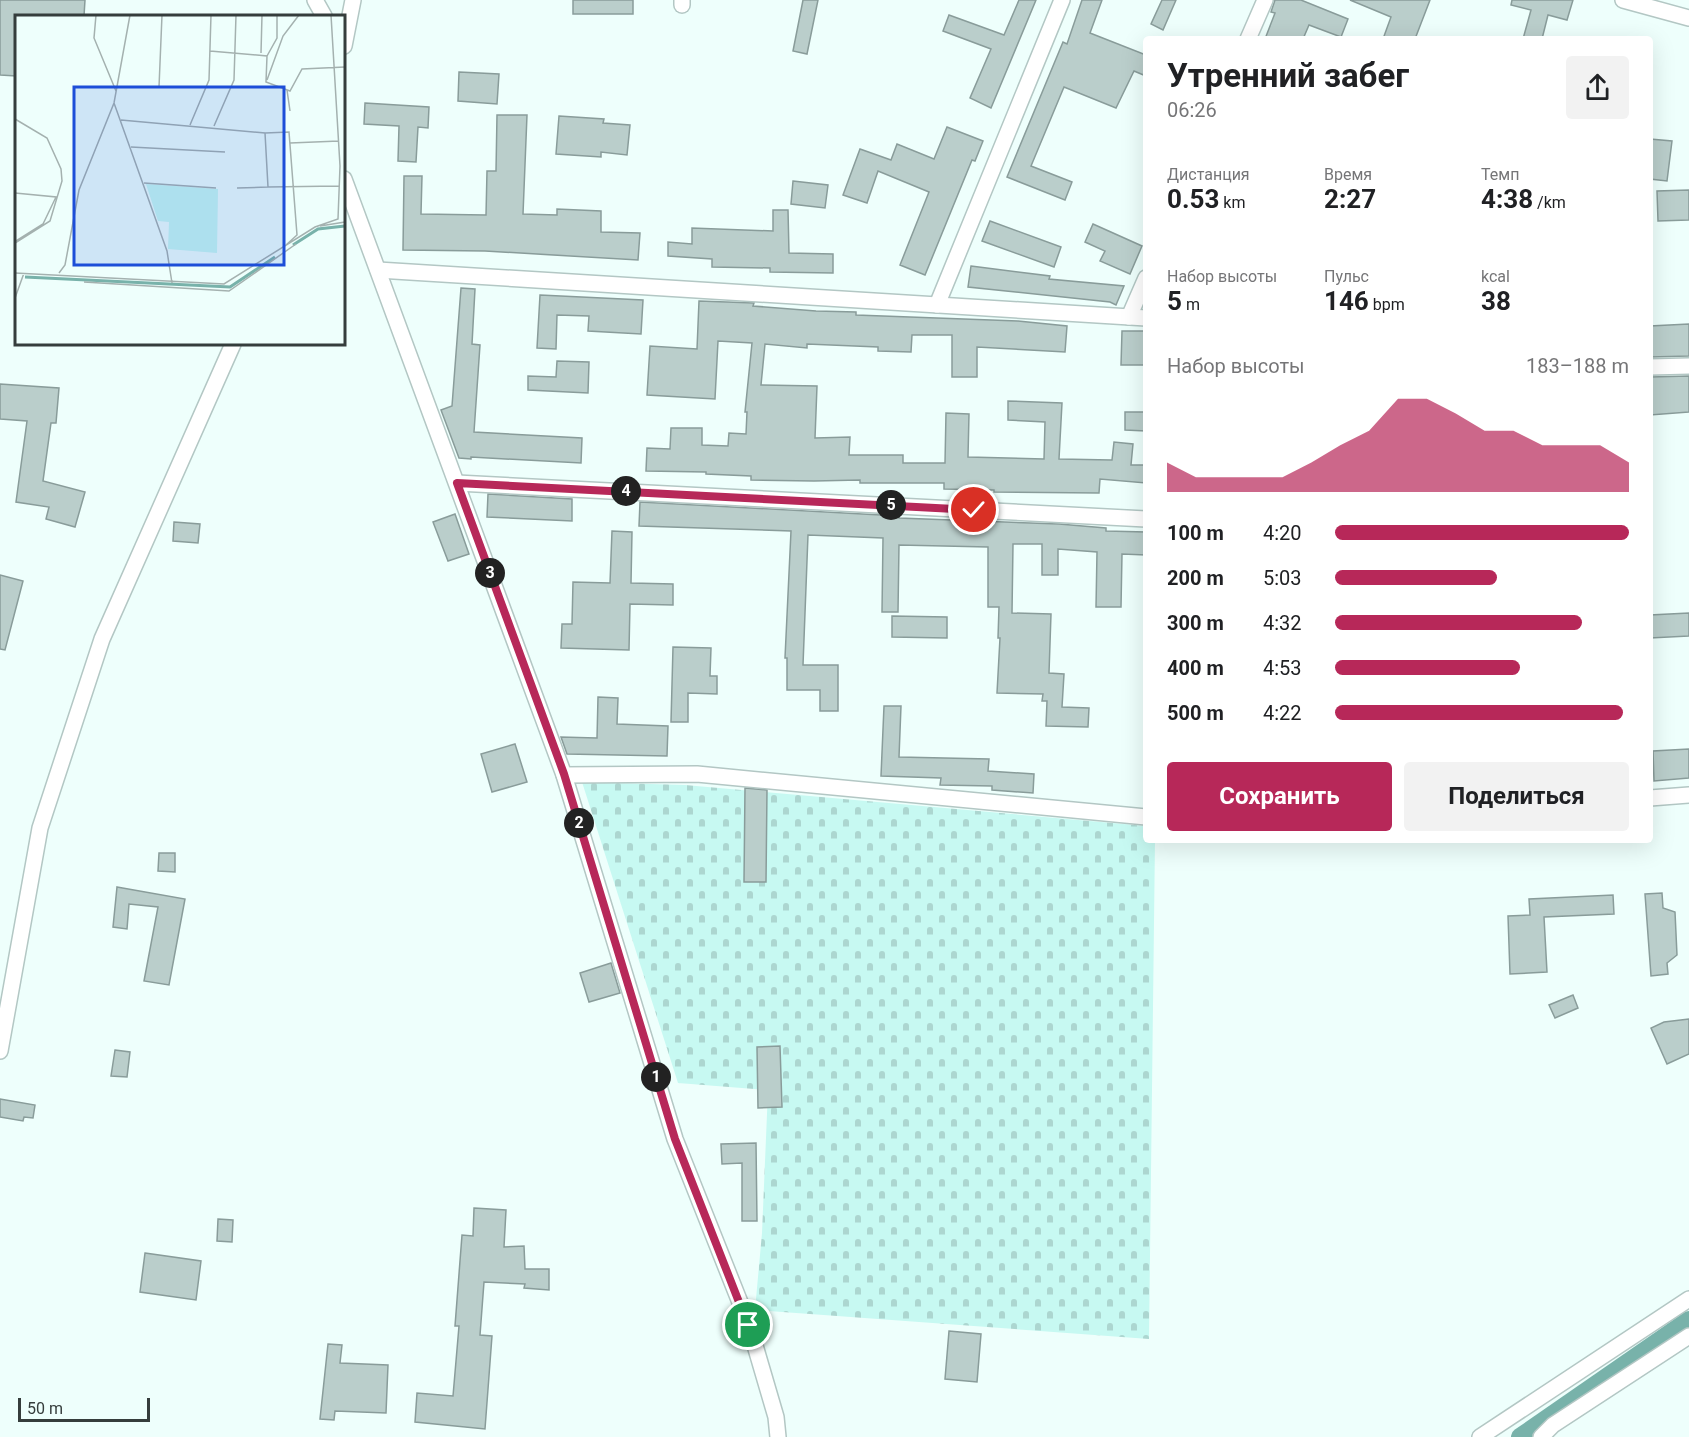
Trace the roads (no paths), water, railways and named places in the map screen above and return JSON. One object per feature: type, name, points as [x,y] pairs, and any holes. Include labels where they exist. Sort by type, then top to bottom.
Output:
[{"type":"street","points":[[315,0],[323,15]]},
{"type":"street","points":[[345,41],[353,0]]},
{"type":"street","points":[[937,305],[1062,0]]},
{"type":"street","points":[[1249,36],[1264,0]]},
{"type":"street","points":[[1623,0],[1689,18]]},
{"type":"street","points":[[345,181],[564,774],[675,1139],[748,1325],[776,1417],[778,1437]]},
{"type":"street","points":[[378,270],[1143,318]]},
{"type":"street","points":[[1129,317],[1143,285]]},
{"type":"street","points":[[0,1051],[40,828],[102,639],[232,345]]},
{"type":"street","points":[[1653,367],[1689,366]]},
{"type":"street","points":[[457,483],[1143,519]]},
{"type":"street","points":[[564,774],[697,774],[1143,817]]},
{"type":"street","points":[[1653,798],[1689,795]]},
{"type":"street","points":[[1480,1437],[1689,1299]]},
{"type":"street","points":[[1541,1437],[1552,1425],[1689,1336]]},
{"type":"waterway","points":[[1520,1437],[1689,1320]]}]
